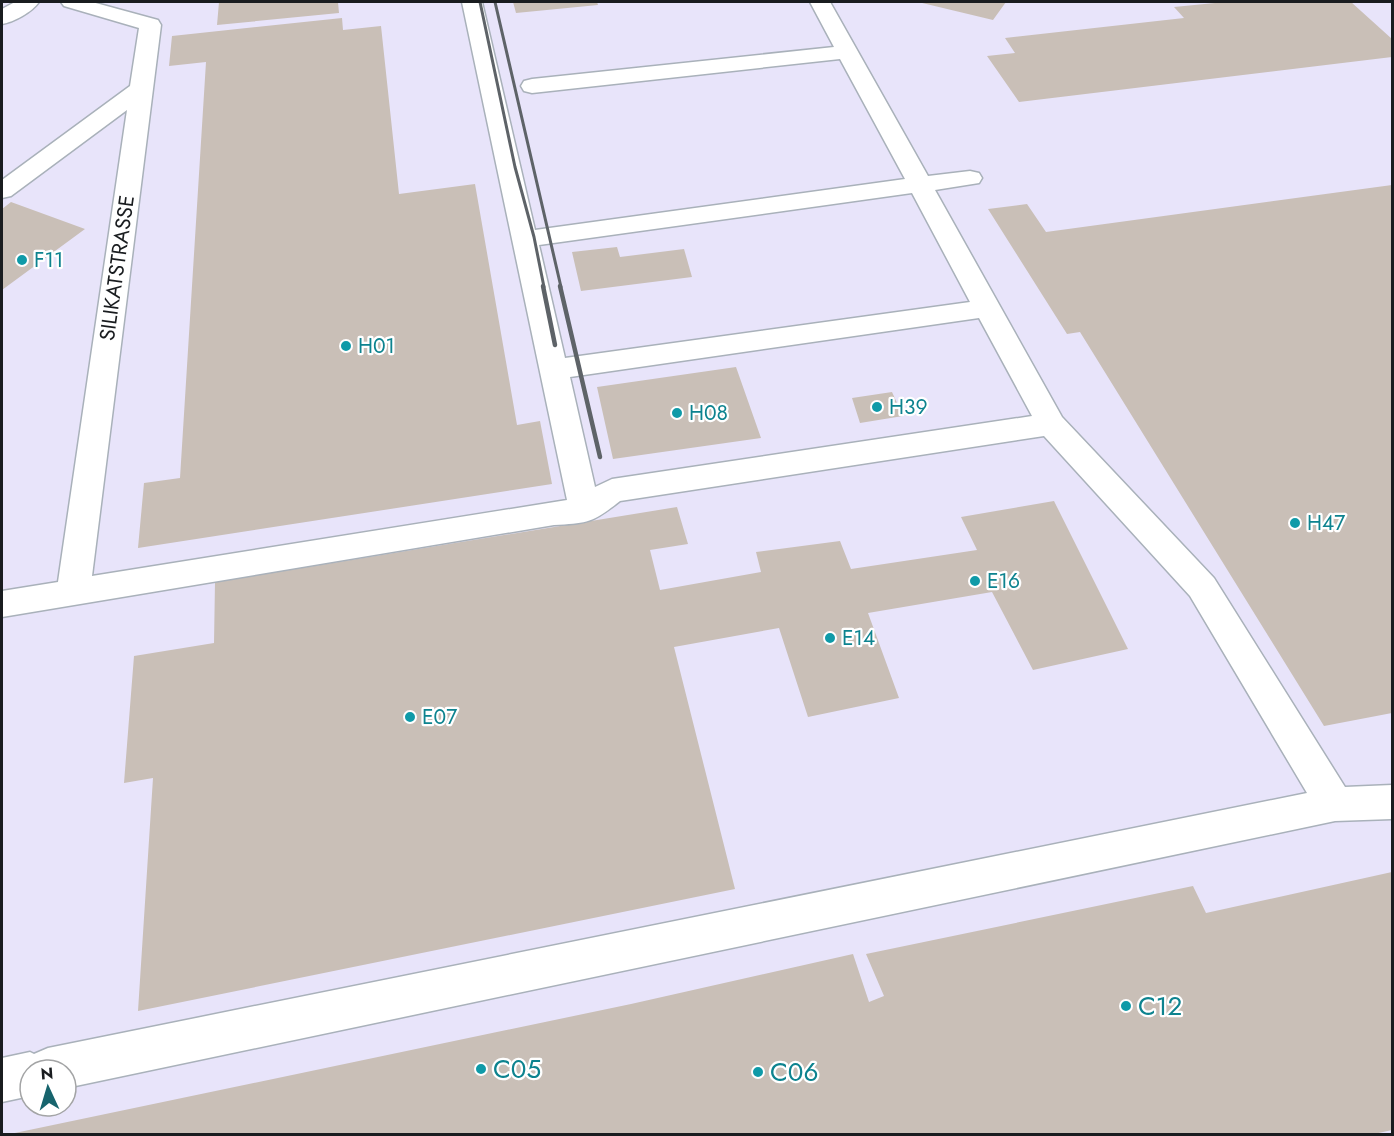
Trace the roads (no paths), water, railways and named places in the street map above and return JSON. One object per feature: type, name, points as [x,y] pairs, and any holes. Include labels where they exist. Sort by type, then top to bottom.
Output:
[{"type":"lane","points":[[2,18],[29,2]]},
{"type":"lane","name":"SILIKATSTRASSE","points":[[71,2],[150,25],[73,592]]},
{"type":"lane","points":[[472,2],[585,511]]},
{"type":"lane","points":[[820,2],[1051,424],[1202,587],[1335,804]]},
{"type":"lane","points":[[532,86],[847,52]]},
{"type":"lane","points":[[2,191],[141,89]]},
{"type":"lane","points":[[524,239],[970,178]]},
{"type":"lane","points":[[554,369],[988,308]]},
{"type":"lane","points":[[2,604],[554,513],[585,511],[612,491],[1051,424]]},
{"type":"lane","points":[[78,1064],[1335,804],[1392,802]]},
{"type":"lane","points":[[2,1080],[18,1077]]},
{"type":"railway","points":[[480,2],[515,167],[534,237],[544,287]]},
{"type":"railway","points":[[495,2],[561,287]]},
{"type":"railway","points":[[543,286],[555,345]]},
{"type":"railway","points":[[560,286],[600,457]]},
{"type":"place","name":"F11","points":[[22,260]]},
{"type":"place","name":"H01","points":[[346,346]]},
{"type":"place","name":"H39","points":[[877,407]]},
{"type":"place","name":"H08","points":[[677,413]]},
{"type":"place","name":"H47","points":[[1295,523]]},
{"type":"place","name":"E16","points":[[975,581]]},
{"type":"place","name":"E14","points":[[830,638]]},
{"type":"place","name":"E07","points":[[410,717]]},
{"type":"place","name":"C12","points":[[1126,1006]]},
{"type":"place","name":"C05","points":[[481,1069]]},
{"type":"place","name":"C06","points":[[758,1072]]}]
